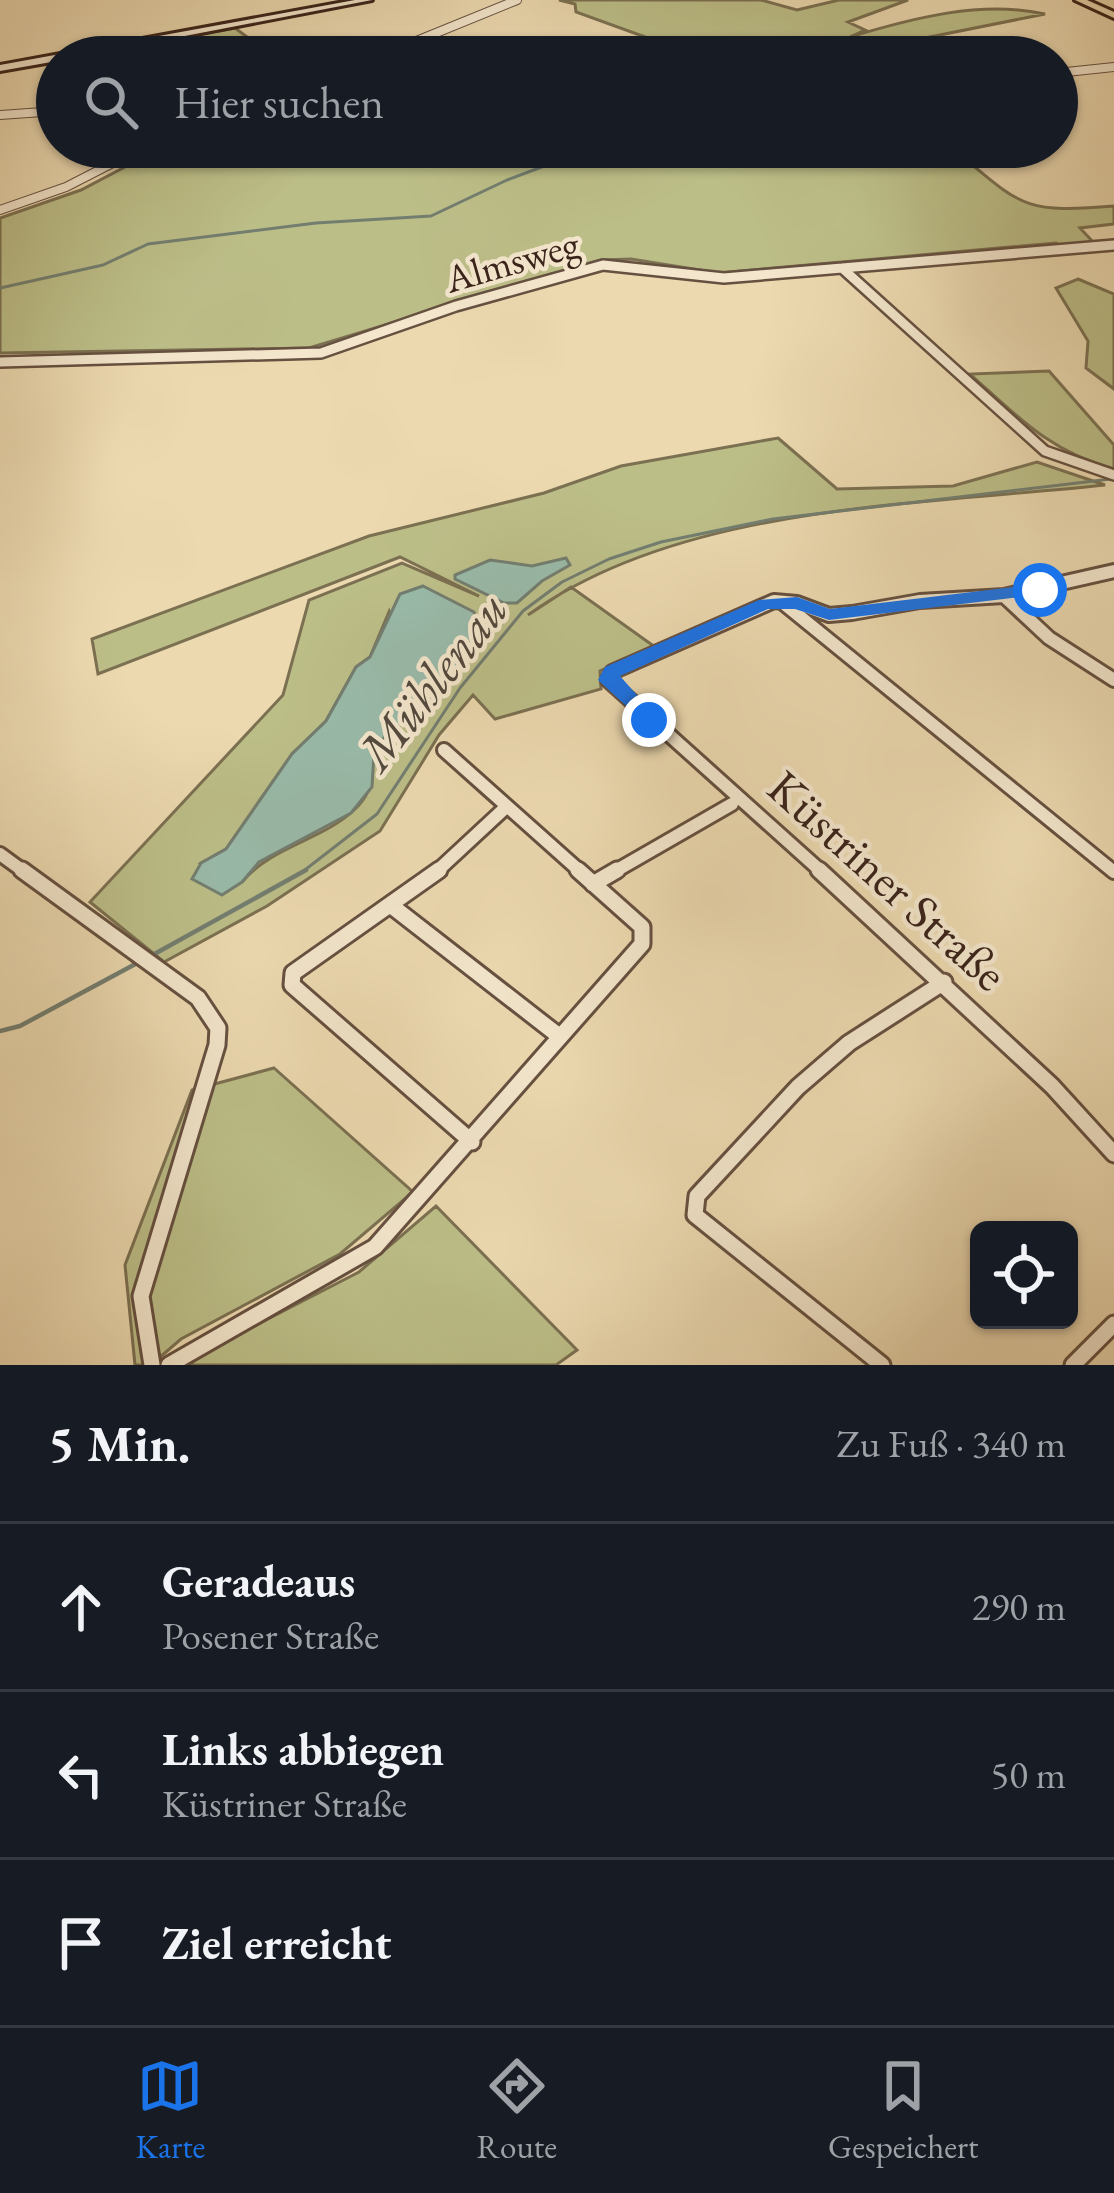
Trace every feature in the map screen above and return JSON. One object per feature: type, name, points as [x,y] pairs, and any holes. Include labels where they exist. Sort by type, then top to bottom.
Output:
[{"type":"main road","points":[[173,36],[368,0]]},
{"type":"main road","points":[[1079,0],[1114,15]]},
{"type":"main road","points":[[0,68],[36,61]]},
{"type":"street","points":[[429,36],[517,0]]},
{"type":"street","points":[[1078,71],[1114,67]]},
{"type":"street","points":[[0,115],[36,112]]},
{"type":"street","points":[[0,210],[66,187],[103,168]]},
{"type":"street","name":"Almsweg","points":[[0,362],[321,353],[456,306],[603,266],[642,266],[702,278],[1114,245]]},
{"type":"street","points":[[842,268],[1045,451],[1114,475]]},
{"type":"street","points":[[816,633],[816,621],[829,615],[920,601],[1004,596],[1114,571]]},
{"type":"street","points":[[1004,596],[1049,638],[1114,680]]},
{"type":"street","points":[[781,601],[829,615]]},
{"type":"street","points":[[781,601],[1114,872]]},
{"type":"street","name":"Küstriner Straße","points":[[781,601],[612,672],[608,680],[617,693],[944,982],[1052,1086],[1114,1154]]},
{"type":"street","points":[[169,1365],[375,1247],[642,944],[642,927],[444,750]]},
{"type":"street","points":[[592,884],[732,804]]},
{"type":"street","points":[[472,1142],[292,985],[293,973],[463,854],[506,808]]},
{"type":"street","points":[[0,854],[148,958],[212,1011],[218,1028],[218,1045],[141,1296],[152,1365]]},
{"type":"street","points":[[393,907],[559,1036]]},
{"type":"street","points":[[883,1365],[695,1215],[700,1189],[798,1087],[849,1043],[944,982]]},
{"type":"street","points":[[1073,1365],[1114,1324]]},
{"type":"green space","points":[[559,0],[761,0],[797,10],[839,0],[908,0],[848,22],[865,30],[852,36],[642,36],[576,12],[575,4]]},
{"type":"green space","points":[[972,10],[1045,14],[935,36],[854,36]]},
{"type":"green space","points":[[235,28],[246,36],[190,36]]},
{"type":"green space","points":[[123,168],[976,168],[1009,193],[1040,206],[1114,206],[1114,224],[1080,228],[1095,244],[1062,247],[1056,243],[718,273],[631,259],[601,260],[309,348],[0,353],[0,218],[81,190]]},
{"type":"green space","points":[[1078,279],[1114,294],[1114,389],[1086,368],[1088,341],[1056,288]]},
{"type":"green space","points":[[1049,371],[1114,445],[1114,469],[1053,443],[970,374]]},
{"type":"green space","points":[[778,438],[837,489],[953,486],[1037,462],[1105,485],[805,516],[729,530],[589,578],[573,588],[655,647],[600,671],[601,689],[495,719],[473,695],[439,735],[380,831],[267,906],[164,962],[90,902],[283,695],[309,600],[402,563],[479,596],[400,557],[98,674],[92,639],[369,536],[544,493],[621,466]],"holes":[[[389,612],[416,714],[382,740],[372,761],[366,795],[340,821],[267,860],[242,882],[201,863],[226,849],[292,754],[326,721],[356,667],[370,657]]]},
{"type":"green space","points":[[274,1068],[413,1192],[340,1254],[181,1339],[151,1365],[135,1365],[125,1265],[192,1090]]},
{"type":"green space","points":[[436,1206],[577,1350],[556,1365],[190,1365],[198,1355],[359,1272]]},
{"type":"water","points":[[566,558],[570,565],[517,603],[504,603],[455,579],[490,560],[532,566]]},
{"type":"water","points":[[423,586],[474,612],[479,628],[455,671],[416,714],[385,736],[374,753],[372,787],[351,813],[259,862],[242,882],[222,895],[192,879],[201,863],[226,849],[292,754],[326,721],[356,667],[370,657],[400,594]]},
{"type":"waterway","points":[[0,288],[103,265],[148,244],[316,223],[431,216],[539,168]]},
{"type":"waterway","name":"Mühlenau","points":[[302,872],[377,814],[460,688],[523,611],[562,582],[609,559],[661,542],[773,519],[1111,479]]},
{"type":"waterway","name":"Mühlenau","points":[[302,872],[306,870]]},
{"type":"waterway","name":"Mühlenau","points":[[149,957],[302,872]]},
{"type":"waterway","name":"Mühlenau","points":[[0,1031],[20,1026],[141,961]]},
{"type":"route","points":[[649,720],[617,693],[608,680],[612,672],[773,601],[797,603],[829,615],[1040,590]]}]
